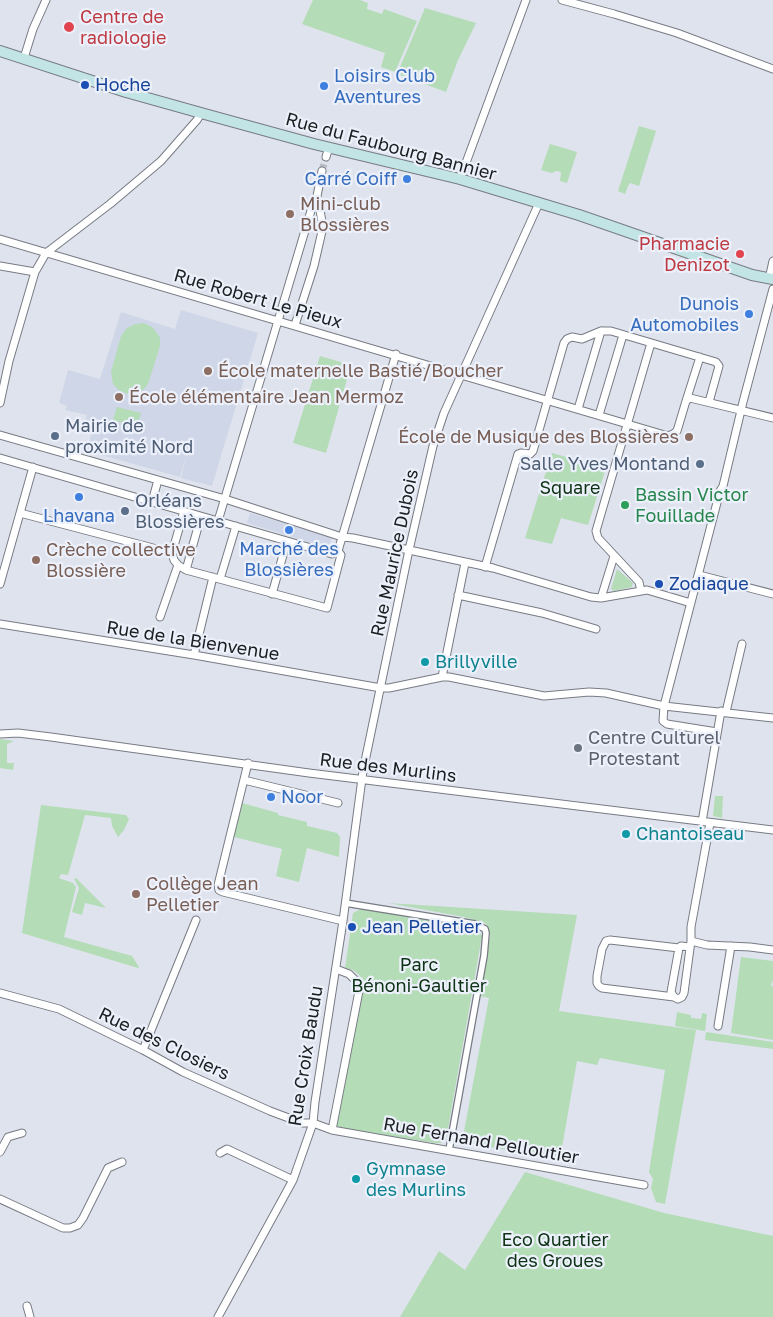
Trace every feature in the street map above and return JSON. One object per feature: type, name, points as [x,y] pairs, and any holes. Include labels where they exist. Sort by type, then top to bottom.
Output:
[{"type":"main road","name":"Rue du Faubourg Bannier","points":[[0,51],[126,92],[200,113],[460,179],[539,203],[772,282]]},
{"type":"street","points":[[24,58],[33,29],[46,0]]},
{"type":"street","points":[[460,179],[526,0]]},
{"type":"street","points":[[562,0],[677,33],[773,69]]},
{"type":"street","points":[[0,403],[8,360],[35,272],[46,253],[110,204],[162,160],[198,120],[200,113]]},
{"type":"street","points":[[326,157],[329,147]]},
{"type":"street","points":[[218,521],[313,204],[316,201],[322,171]]},
{"type":"street","points":[[295,325],[314,266],[323,227],[319,204],[316,201]]},
{"type":"street","name":"Rue Maurice Dubois","points":[[362,779],[433,446],[444,413],[539,203]]},
{"type":"street","name":"Rue Robert Le Pieux","points":[[0,239],[396,354],[668,436],[677,431],[700,357]]},
{"type":"street","points":[[718,732],[668,724],[664,721],[664,706],[720,491],[723,486],[772,282],[773,261]]},
{"type":"street","points":[[0,266],[35,272]]},
{"type":"street","points":[[485,567],[518,454],[530,454],[533,451],[567,339],[572,336],[582,339],[601,331],[611,331],[718,364],[709,402]]},
{"type":"street","points":[[578,409],[601,331]]},
{"type":"street","points":[[599,415],[623,335]]},
{"type":"street","points":[[641,591],[638,582],[598,538],[596,531],[651,343]]},
{"type":"street","points":[[184,512],[172,553],[178,566],[186,570],[326,608],[340,555],[338,551],[396,354]]},
{"type":"street","points":[[686,401],[694,399],[773,418]]},
{"type":"street","points":[[0,435],[225,499],[342,537],[485,567],[601,598],[650,591],[691,603]]},
{"type":"street","points":[[0,458],[332,554],[338,551]]},
{"type":"street","points":[[0,584],[33,468]]},
{"type":"street","points":[[152,502],[158,480]]},
{"type":"street","points":[[20,513],[172,553]]},
{"type":"street","points":[[186,570],[201,516]]},
{"type":"street","points":[[194,655],[217,578],[236,526]]},
{"type":"street","points":[[272,594],[287,541]]},
{"type":"street","points":[[601,598],[614,556]]},
{"type":"street","points":[[465,563],[442,677],[544,696],[589,692],[606,693],[664,706],[773,718]]},
{"type":"street","points":[[160,617],[178,566]]},
{"type":"street","points":[[699,575],[773,594]]},
{"type":"street","points":[[458,595],[542,613],[596,629]]},
{"type":"street","name":"Rue de la Bienvenue","points":[[0,624],[194,655],[381,688],[390,688],[442,677]]},
{"type":"street","points":[[702,822],[718,732],[742,644]]},
{"type":"street","name":"Rue des Murlins","points":[[0,734],[51,737],[309,773],[773,830]]},
{"type":"street","points":[[248,764],[218,885],[219,890],[343,921]]},
{"type":"street","name":"Rue Croix Baudu","points":[[218,1317],[293,1180],[313,1123],[362,779]]},
{"type":"street","points":[[244,780],[338,803]]},
{"type":"street","points":[[710,823],[691,926],[691,944],[682,997],[678,999],[602,988],[597,983],[602,949],[606,941],[610,940],[678,948],[691,944],[773,950]]},
{"type":"street","points":[[344,903],[475,924],[485,929],[484,956],[449,1150]]},
{"type":"street","points":[[143,1050],[196,920]]},
{"type":"street","points":[[718,1026],[731,946]]},
{"type":"street","points":[[674,997],[671,992],[678,948]]},
{"type":"street","points":[[332,1130],[359,991],[358,983],[354,978],[336,969]]},
{"type":"street","name":"Rue des Closiers","points":[[0,993],[59,1009],[183,1072],[270,1111],[302,1123],[313,1123]]},
{"type":"street","name":"Rue Fernand Pelloutier","points":[[313,1123],[332,1130],[644,1185]]},
{"type":"street","points":[[0,1152],[8,1137],[22,1133]]},
{"type":"street","points":[[220,1153],[227,1149],[293,1180]]},
{"type":"street","points":[[0,1199],[63,1228],[70,1228],[78,1225],[83,1218],[108,1168],[122,1162]]},
{"type":"street","points":[[27,1306],[30,1317]]},
{"type":"shaded area","points":[[181,310],[258,333],[212,486],[181,478],[187,453],[180,477],[87,451],[93,427],[84,424],[87,415],[65,410],[67,406],[59,403],[68,370],[100,379],[121,312],[175,329]]},
{"type":"shaded area","name":"Marché des Blossières","points":[[250,513],[332,537],[328,548],[247,523]]},
{"type":"green space","points":[[313,0],[360,0],[368,3],[367,9],[382,14],[384,9],[417,21],[395,72],[381,67],[385,53],[302,24]]},
{"type":"green space","points":[[425,8],[476,23],[458,60],[446,92],[397,74]]},
{"type":"green space","points":[[639,126],[656,131],[639,186],[630,183],[625,194],[618,191]]},
{"type":"green space","points":[[550,144],[577,152],[567,183],[560,181],[561,172],[556,171],[552,173],[541,170]]},
{"type":"green space","points":[[144,323],[152,327],[157,333],[160,338],[160,346],[148,384],[137,393],[128,394],[120,391],[113,384],[111,372],[121,336],[127,328],[135,324]]},
{"type":"green space","points":[[320,356],[351,365],[326,453],[293,443]]},
{"type":"green space","points":[[117,407],[141,413],[137,427],[113,420]]},
{"type":"green space","name":"Square","points":[[552,453],[606,468],[588,525],[561,518],[552,544],[525,538]]},
{"type":"green space","points":[[617,569],[633,583],[632,587],[614,591],[611,589]]},
{"type":"green space","points":[[0,739],[14,741],[7,744],[7,763],[14,763],[13,770],[0,768]]},
{"type":"green space","points":[[715,796],[723,796],[722,818],[713,816]]},
{"type":"green space","points":[[242,803],[307,822],[307,826],[337,833],[340,837],[339,857],[307,848],[299,882],[276,876],[282,849],[234,837]]},
{"type":"green space","points":[[41,805],[126,815],[129,819],[118,837],[112,826],[111,818],[85,815],[68,875],[61,874],[59,878],[73,883],[76,887],[64,937],[132,956],[138,968],[22,933]]},
{"type":"green space","points":[[76,878],[106,908],[85,903],[82,915],[72,912],[79,888],[74,879]]},
{"type":"green space","points":[[388,903],[577,915],[559,1011],[696,1030],[665,1204],[656,1202],[651,1188],[653,1179],[649,1172],[665,1070],[600,1058],[597,1065],[577,1061],[560,1159],[462,1142],[489,998],[479,996],[490,937],[489,929],[485,923],[464,917]]},
{"type":"green space","name":"Parc Bénoni-Gaultier","points":[[361,909],[472,927],[477,929],[482,936],[446,1140],[442,1143],[335,1127],[364,986],[363,979],[358,974],[353,970],[345,968],[353,913]]},
{"type":"green space","points":[[741,957],[773,961],[773,980],[771,985],[773,987],[773,1040],[731,1033]]},
{"type":"green space","points":[[677,1012],[691,1015],[691,1018],[701,1019],[702,1013],[707,1014],[705,1031],[675,1026]]},
{"type":"green space","points":[[706,1032],[773,1042],[773,1049],[705,1040]]},
{"type":"green space","name":"Eco Quartier des Groues","points":[[525,1172],[664,1213],[773,1236],[773,1317],[400,1317],[439,1251],[465,1270]]},
{"type":"tunnel","points":[[322,171],[326,157]]},
{"type":"place","name":"Centre de radiologie","points":[[69,27]]},
{"type":"place","name":"Hoche","points":[[85,85]]},
{"type":"place","name":"Loisirs Club Aventures","points":[[324,86]]},
{"type":"place","name":"Carré Coiff","points":[[407,179]]},
{"type":"place","name":"Mini-club Blossières","points":[[290,214]]},
{"type":"place","name":"Pharmacie Denizot","points":[[740,254]]},
{"type":"place","name":"Dunois Automobiles","points":[[749,314]]},
{"type":"place","name":"École maternelle Bastié/Boucher","points":[[208,371]]},
{"type":"place","name":"École élémentaire Jean Mermoz","points":[[119,397]]},
{"type":"place","name":"Mairie de proximité Nord","points":[[55,436]]},
{"type":"place","name":"École de Musique des Blossières","points":[[689,437]]},
{"type":"place","name":"Salle Yves Montand","points":[[700,464]]},
{"type":"place","name":"Lhavana","points":[[79,497]]},
{"type":"place","name":"Bassin Victor Fouillade","points":[[625,505]]},
{"type":"place","name":"Orléans Blossières","points":[[125,511]]},
{"type":"place","name":"Marché des Blossières","points":[[289,530]]},
{"type":"place","name":"Crèche collective Blossière","points":[[36,560]]},
{"type":"place","name":"Zodiaque","points":[[659,584]]},
{"type":"place","name":"Brillyville","points":[[425,662]]},
{"type":"place","name":"Centre Culturel Protestant","points":[[578,748]]},
{"type":"place","name":"Noor","points":[[271,797]]},
{"type":"place","name":"Chantoiseau","points":[[626,834]]},
{"type":"place","name":"Collège Jean Pelletier","points":[[136,894]]},
{"type":"place","name":"Jean Pelletier","points":[[352,927]]},
{"type":"place","name":"Gymnase des Murlins","points":[[356,1179]]}]
